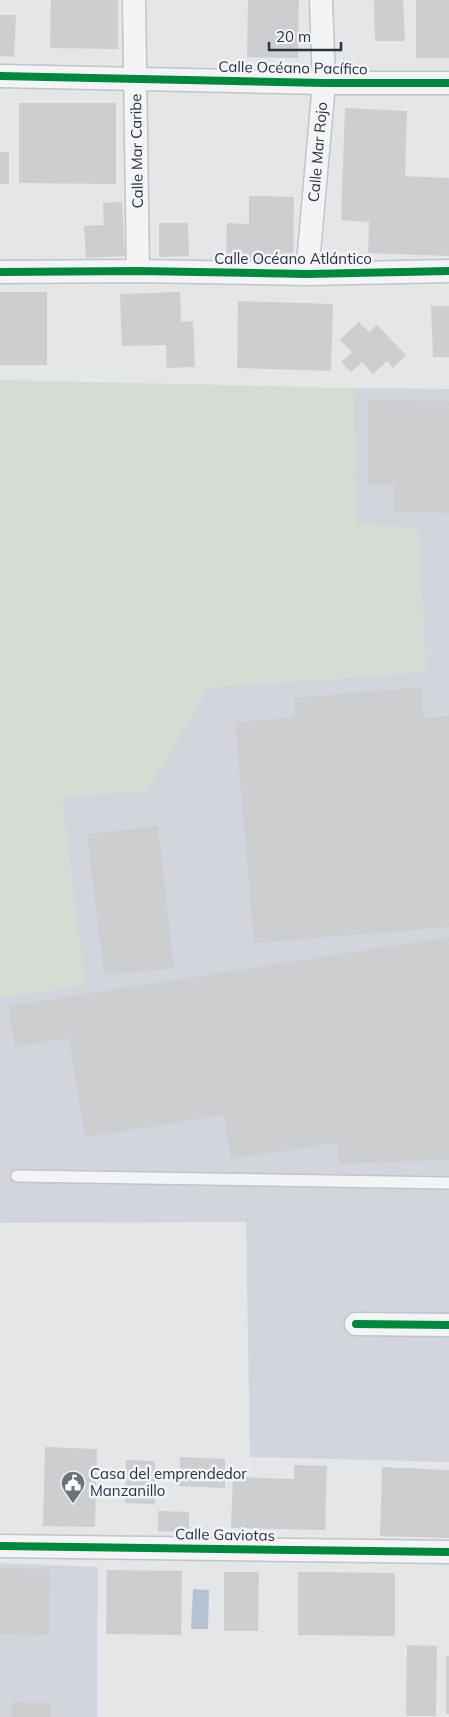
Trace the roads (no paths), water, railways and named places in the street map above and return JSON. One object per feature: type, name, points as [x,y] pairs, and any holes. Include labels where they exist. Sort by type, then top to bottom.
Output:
[{"type":"street","name":"Calle Mar Caribe","points":[[134,0],[138,271]]},
{"type":"street","name":"Calle Mar Rojo","points":[[307,274],[324,83],[321,0]]},
{"type":"street","name":"Calle Océano Pacífico","points":[[0,76],[324,83],[449,83]]},
{"type":"street","name":"Calle Océano Atlántico","points":[[0,272],[138,271],[307,274],[449,271]]},
{"type":"street","points":[[356,1324],[449,1325]]},
{"type":"street","name":"Calle Gaviotas","points":[[0,1546],[449,1552]]},
{"type":"lane","points":[[17,1176],[449,1183]]},
{"type":"water","points":[[193,1589],[209,1590],[208,1629],[191,1629]]},
{"type":"place","name":"Casa del emprendedor Manzanillo","points":[[73,1504]]}]
